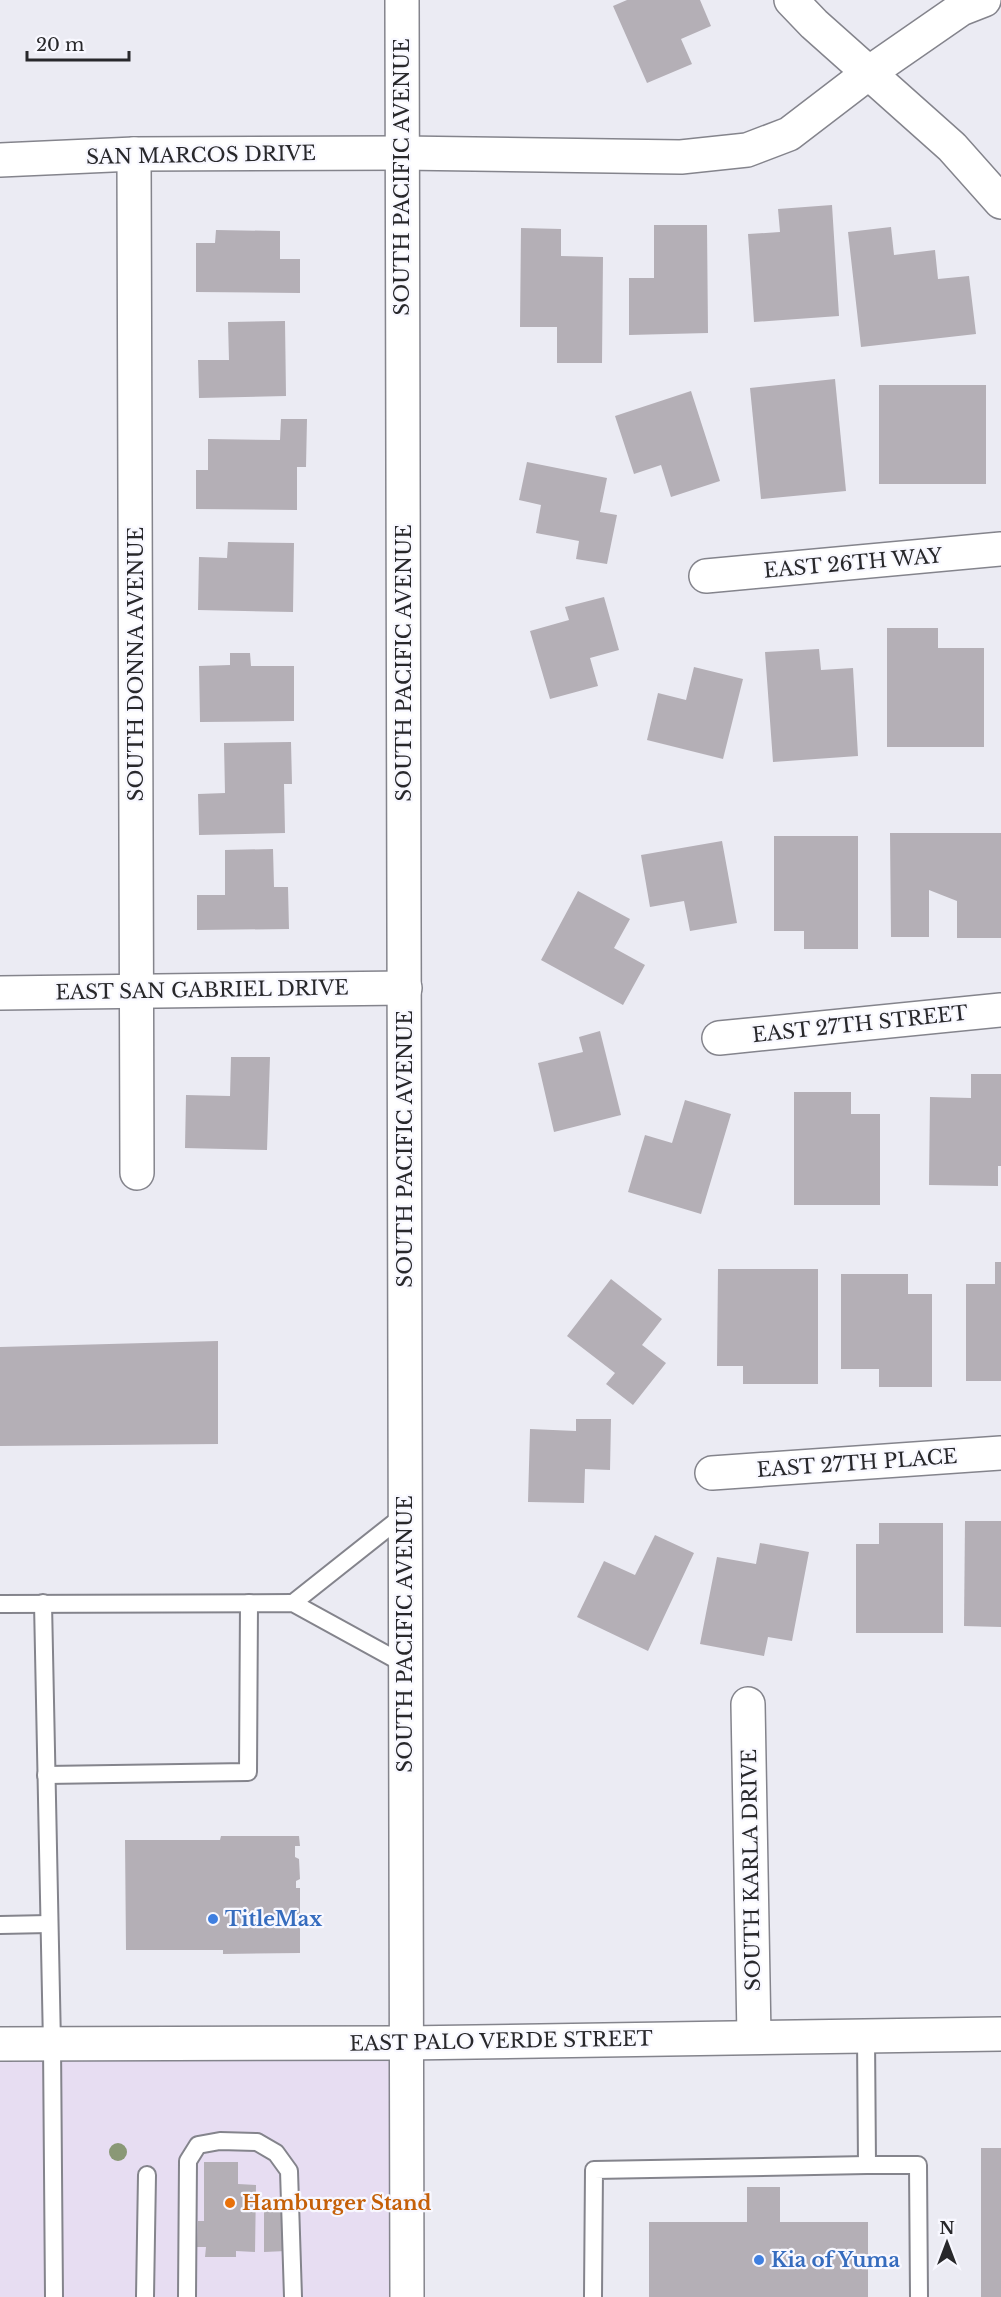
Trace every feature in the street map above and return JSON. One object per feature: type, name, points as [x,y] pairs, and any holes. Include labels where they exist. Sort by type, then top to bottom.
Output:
[{"type":"street","name":"SOUTH PACIFIC AVENUE","points":[[402,0],[407,2297]]},
{"type":"street","points":[[791,0],[814,24],[952,147],[1001,202]]},
{"type":"street","name":"SAN MARCOS DRIVE","points":[[0,160],[134,154],[402,153],[681,157],[747,150],[789,134],[870,72],[961,9],[984,0]]},
{"type":"street","name":"SOUTH DONNA AVENUE","points":[[134,154],[137,1173]]},
{"type":"street","name":"EAST 26TH WAY","points":[[706,576],[1001,549]]},
{"type":"street","name":"EAST SAN GABRIEL DRIVE","points":[[0,993],[405,988]]},
{"type":"street","name":"EAST 27TH STREET","points":[[719,1038],[1001,1010]]},
{"type":"street","name":"EAST 27TH PLACE","points":[[712,1473],[1001,1453]]},
{"type":"street","name":"SOUTH KARLA DRIVE","points":[[748,1704],[754,2037]]},
{"type":"street","name":"EAST PALO VERDE STREET","points":[[0,2044],[406,2043],[1001,2034]]},
{"type":"lane","points":[[292,1603],[404,1515]]},
{"type":"lane","points":[[43,1603],[52,2044],[54,2297]]},
{"type":"lane","points":[[46,1775],[248,1772],[249,1603]]},
{"type":"lane","points":[[0,1604],[292,1603],[404,1664]]},
{"type":"lane","points":[[0,1925],[49,1924]]},
{"type":"lane","points":[[866,2036],[867,2165]]},
{"type":"lane","points":[[187,2297],[188,2161],[198,2145],[220,2141],[257,2142],[276,2153],[289,2171],[293,2297]]},
{"type":"lane","points":[[594,2297],[594,2170],[867,2165],[918,2165],[919,2297]]},
{"type":"lane","points":[[145,2297],[147,2175]]},
{"type":"shaded area","points":[[406,2043],[407,2297],[0,2297],[0,2044]]},
{"type":"building","points":[[627,0],[700,0],[711,26],[681,39],[692,64],[647,83],[613,6]]},
{"type":"building","points":[[832,205],[839,316],[754,322],[748,234],[780,232],[778,209]]},
{"type":"building","points":[[654,225],[707,225],[708,333],[629,335],[629,278],[654,278]]},
{"type":"building","points":[[891,227],[894,255],[935,250],[938,279],[969,276],[976,334],[861,347],[848,232]]},
{"type":"building","points":[[521,228],[561,229],[561,256],[603,257],[602,363],[557,363],[557,327],[520,327]]},
{"type":"building","points":[[216,230],[280,231],[280,259],[300,259],[300,293],[196,292],[196,243],[215,243]]},
{"type":"building","points":[[285,321],[286,396],[199,398],[198,360],[229,360],[228,322]]},
{"type":"building","points":[[835,379],[846,491],[761,499],[750,388]]},
{"type":"building","points":[[879,385],[986,385],[986,484],[879,484]]},
{"type":"building","points":[[691,391],[720,481],[671,497],[661,465],[634,474],[615,416]]},
{"type":"building","points":[[281,419],[307,419],[306,467],[297,467],[297,510],[196,509],[196,470],[208,470],[208,439],[280,440]]},
{"type":"building","points":[[527,462],[607,478],[600,512],[617,515],[607,564],[576,559],[579,541],[536,533],[541,505],[519,500]]},
{"type":"building","points":[[228,542],[294,543],[293,612],[198,610],[199,557],[227,558]]},
{"type":"building","points":[[604,597],[619,650],[590,658],[598,686],[550,699],[530,631],[569,620],[565,607]]},
{"type":"building","points":[[887,628],[938,628],[938,648],[984,648],[984,747],[887,747]]},
{"type":"building","points":[[819,649],[821,670],[853,668],[858,756],[773,762],[765,652]]},
{"type":"building","points":[[230,653],[250,653],[251,666],[294,666],[294,721],[200,722],[199,666],[230,665]]},
{"type":"building","points":[[694,667],[743,679],[723,759],[647,740],[658,693],[686,700]]},
{"type":"building","points":[[291,742],[292,784],[284,784],[285,833],[199,835],[198,794],[225,793],[224,743]]},
{"type":"building","points":[[890,833],[1001,833],[1001,938],[957,938],[957,901],[929,890],[929,937],[891,937]]},
{"type":"building","points":[[774,836],[858,836],[858,949],[804,949],[804,931],[774,931]]},
{"type":"building","points":[[722,841],[737,923],[690,931],[684,901],[650,907],[641,855]]},
{"type":"building","points":[[273,849],[274,887],[288,887],[289,929],[197,930],[197,895],[225,895],[225,850]]},
{"type":"building","points":[[578,891],[630,919],[614,948],[645,965],[623,1005],[541,960]]},
{"type":"building","points":[[600,1031],[621,1115],[554,1132],[538,1063],[583,1052],[579,1037]]},
{"type":"building","points":[[231,1057],[270,1057],[267,1150],[185,1148],[186,1095],[230,1096]]},
{"type":"building","points":[[971,1074],[1001,1074],[1001,1166],[998,1166],[998,1186],[929,1185],[930,1097],[971,1098]]},
{"type":"building","points":[[794,1092],[851,1092],[851,1114],[880,1114],[880,1205],[794,1205]]},
{"type":"building","points":[[685,1100],[731,1114],[701,1214],[628,1192],[645,1135],[672,1143]]},
{"type":"building","points":[[995,1262],[1001,1262],[1001,1381],[966,1381],[966,1284],[995,1284]]},
{"type":"building","points":[[718,1269],[818,1269],[818,1384],[743,1384],[743,1366],[717,1366]]},
{"type":"building","points":[[841,1274],[908,1274],[908,1294],[932,1294],[932,1387],[879,1387],[879,1369],[841,1369]]},
{"type":"building","points":[[611,1279],[662,1319],[642,1345],[666,1363],[633,1405],[606,1384],[615,1373],[567,1336]]},
{"type":"building","points":[[218,1341],[218,1444],[0,1446],[0,1347]]},
{"type":"building","points":[[576,1419],[611,1419],[610,1470],[585,1469],[584,1503],[528,1502],[530,1429],[576,1431]]},
{"type":"building","points":[[965,1521],[1001,1521],[1001,1627],[964,1626]]},
{"type":"building","points":[[879,1523],[943,1523],[943,1633],[856,1633],[856,1544],[879,1544]]},
{"type":"building","points":[[655,1535],[694,1553],[648,1651],[577,1617],[604,1561],[635,1575]]},
{"type":"building","points":[[760,1543],[809,1552],[792,1641],[768,1637],[764,1656],[700,1644],[717,1557],[756,1564]]},
{"type":"building","name":"TitleMax","points":[[221,1836],[299,1836],[300,1846],[295,1846],[295,1857],[299,1859],[300,1879],[296,1881],[296,1888],[300,1888],[300,1953],[223,1954],[223,1950],[126,1950],[125,1840],[220,1840]]},
{"type":"building","points":[[981,2148],[1001,2148],[1001,2297],[981,2297]]},
{"type":"building","name":"Hamburger Stand","points":[[204,2162],[238,2162],[238,2184],[256,2185],[255,2252],[236,2251],[236,2257],[205,2257],[206,2247],[197,2247],[198,2221],[204,2221]]},
{"type":"building","name":"Kia of Yuma","points":[[747,2187],[780,2187],[780,2222],[868,2222],[868,2297],[649,2297],[649,2222],[747,2222]]},
{"type":"building","points":[[264,2205],[285,2205],[286,2251],[264,2252]]},
{"type":"place","name":"TitleMax","points":[[213,1919]]},
{"type":"place","name":"Hamburger Stand","points":[[230,2203]]},
{"type":"place","name":"Kia of Yuma","points":[[759,2260]]}]
